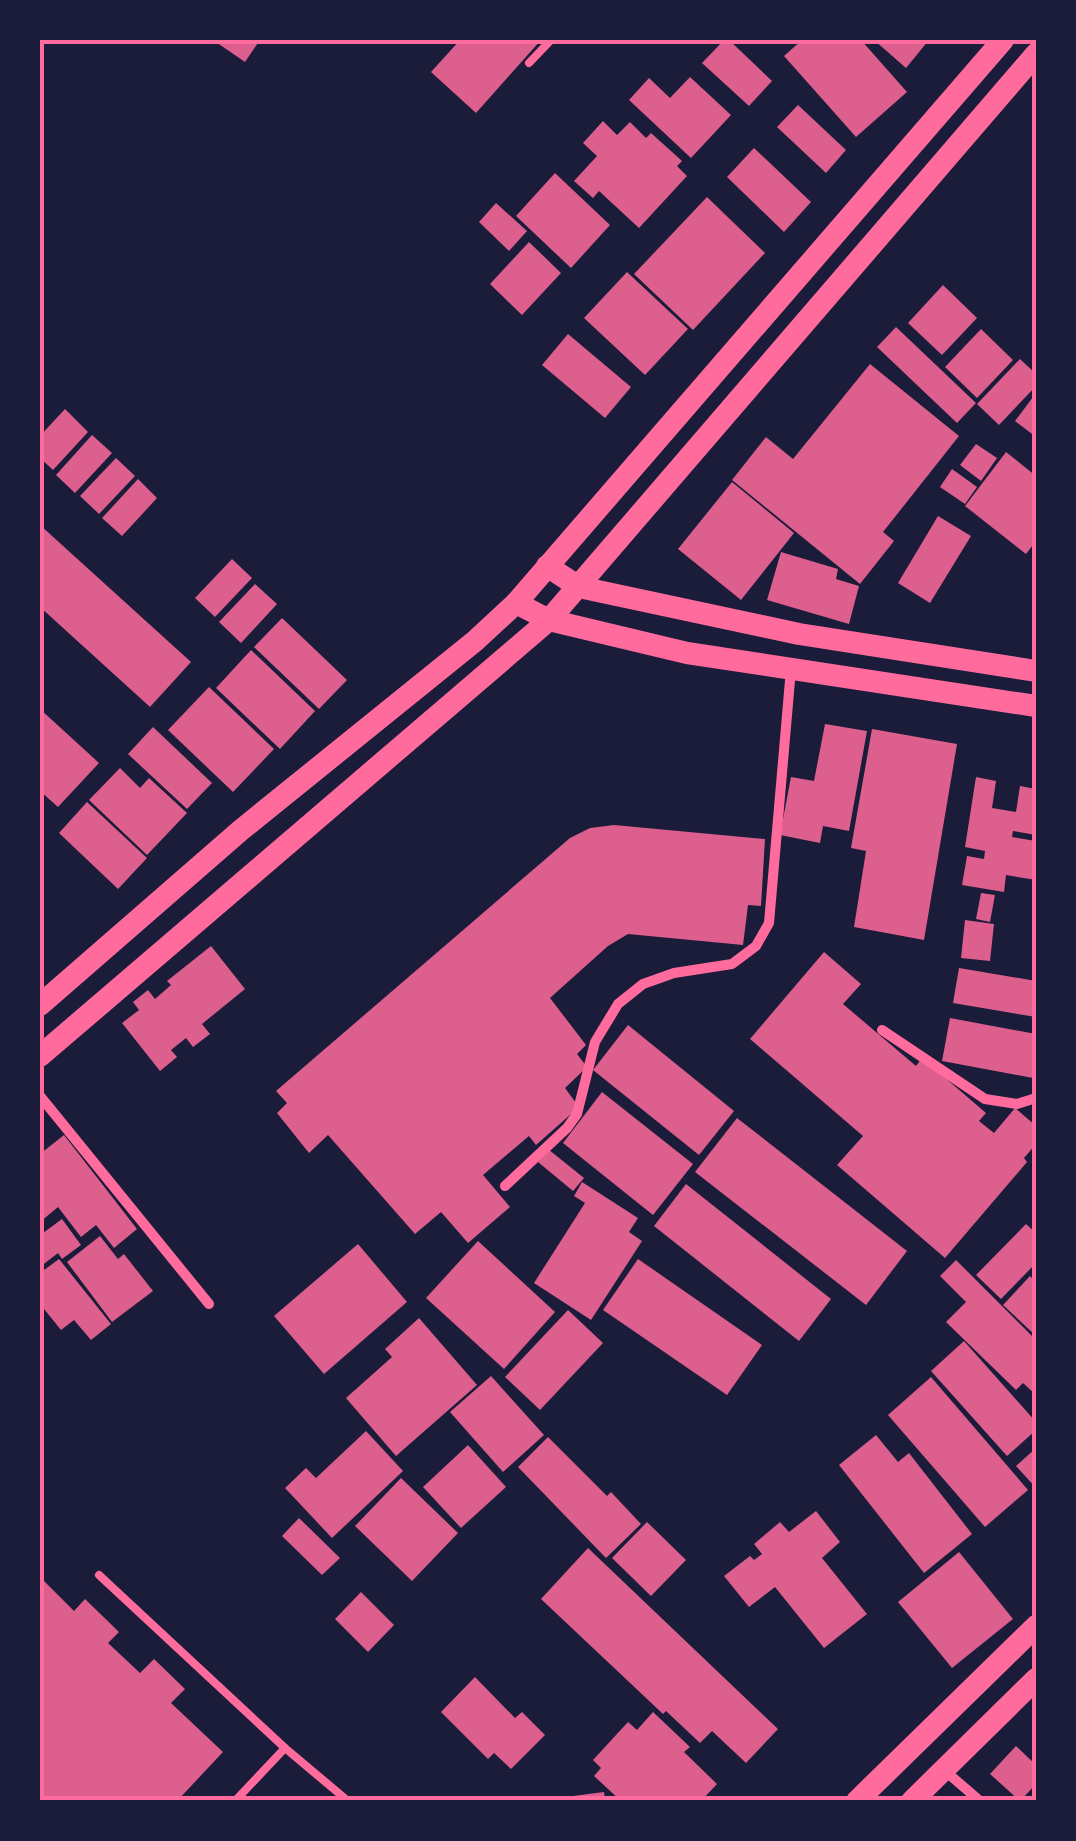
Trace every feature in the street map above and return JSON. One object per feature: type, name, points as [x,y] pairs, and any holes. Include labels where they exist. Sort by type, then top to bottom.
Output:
[{"type":"highway","points":[[40,1005],[241,830],[475,642],[516,603],[1002,40]]},
{"type":"highway","points":[[40,1056],[549,620],[1036,54]]},
{"type":"highway","points":[[547,566],[579,587],[799,634],[1036,670]]},
{"type":"highway","points":[[516,603],[549,620],[686,653],[1036,706]]},
{"type":"highway","points":[[857,1801],[1036,1626]]},
{"type":"highway","points":[[912,1801],[1036,1679]]},
{"type":"street","points":[[504,1186],[578,1114],[595,1042],[618,1004],[643,984],[674,972],[732,964],[756,946],[769,923],[792,668]]},
{"type":"street","points":[[882,1030],[985,1100],[1017,1104],[1036,1098]]},
{"type":"street","points":[[40,1096],[209,1304]]},
{"type":"street","points":[[944,1769],[980,1801]]},
{"type":"lane","points":[[529,63],[550,40]]},
{"type":"lane","points":[[99,1575],[285,1748],[348,1801]]},
{"type":"lane","points":[[235,1801],[285,1748]]},
{"type":"building","points":[[213,40],[260,40],[245,62]]},
{"type":"building","points":[[460,40],[541,40],[476,113],[431,72]]},
{"type":"building","points":[[724,40],[729,40],[772,81],[749,106],[702,63]]},
{"type":"building","points":[[802,40],[861,40],[907,92],[856,137],[784,56]]},
{"type":"building","points":[[874,40],[929,40],[906,68]]},
{"type":"building","points":[[690,77],[731,115],[691,158],[629,100],[649,78],[670,98]]},
{"type":"building","points":[[798,105],[846,150],[826,173],[777,127]]},
{"type":"building","points":[[603,121],[617,135],[630,122],[646,138],[651,133],[682,161],[677,166],[687,176],[639,228],[599,191],[593,198],[574,181],[597,156],[583,143]]},
{"type":"building","points":[[754,148],[811,202],[784,232],[727,177]]},
{"type":"building","points":[[555,173],[610,225],[571,268],[516,216]]},
{"type":"building","points":[[707,197],[765,253],[693,330],[634,274]]},
{"type":"building","points":[[496,203],[527,231],[509,251],[479,222]]},
{"type":"building","points":[[529,242],[561,273],[522,315],[490,284]]},
{"type":"building","points":[[627,272],[688,329],[645,375],[584,318]]},
{"type":"building","points":[[943,285],[977,318],[942,355],[908,323]]},
{"type":"building","points":[[896,327],[976,403],[957,423],[877,347]]},
{"type":"building","points":[[981,329],[1013,360],[977,398],[945,367]]},
{"type":"building","points":[[568,334],[631,387],[605,418],[542,365]]},
{"type":"building","points":[[1020,359],[1036,374],[1036,386],[999,425],[977,404]]},
{"type":"building","points":[[870,364],[959,436],[883,532],[894,541],[860,584],[732,480],[766,437],[793,459]]},
{"type":"building","points":[[1036,393],[1036,437],[1015,421]]},
{"type":"building","points":[[65,409],[88,432],[53,470],[40,458],[40,436]]},
{"type":"building","points":[[92,435],[112,453],[75,493],[56,475]]},
{"type":"building","points":[[976,444],[997,458],[981,481],[960,465]]},
{"type":"building","points":[[1006,452],[1036,476],[1036,541],[1026,554],[965,506]]},
{"type":"building","points":[[116,458],[135,476],[99,514],[80,496]]},
{"type":"building","points":[[952,469],[977,487],[965,504],[940,487]]},
{"type":"building","points":[[138,479],[157,498],[122,536],[102,518]]},
{"type":"building","points":[[732,482],[794,533],[741,600],[678,549]]},
{"type":"building","points":[[938,516],[971,536],[930,603],[898,583]]},
{"type":"building","points":[[40,525],[191,662],[150,707],[40,607]]},
{"type":"building","points":[[781,552],[838,569],[836,579],[859,586],[849,624],[767,600]]},
{"type":"building","points":[[232,559],[252,578],[215,617],[195,598]]},
{"type":"building","points":[[255,584],[277,604],[241,643],[219,622]]},
{"type":"building","points":[[282,618],[347,680],[319,709],[254,647]]},
{"type":"building","points":[[251,650],[315,711],[280,749],[216,688]]},
{"type":"building","points":[[209,687],[274,749],[233,792],[168,730]]},
{"type":"building","points":[[40,709],[99,763],[58,807],[40,791]]},
{"type":"building","points":[[825,724],[867,731],[849,831],[823,826],[820,843],[780,835],[791,777],[814,781]]},
{"type":"building","points":[[153,727],[212,783],[187,809],[128,754]]},
{"type":"building","points":[[872,729],[957,744],[924,940],[854,927],[866,851],[851,848]]},
{"type":"building","points":[[120,768],[140,788],[149,778],[187,813],[147,855],[89,800]]},
{"type":"building","points":[[976,777],[996,781],[992,808],[1016,812],[1020,786],[1036,789],[1036,835],[1013,831],[1012,837],[1036,841],[1036,880],[1006,875],[1004,892],[962,885],[967,856],[984,859],[985,851],[965,847]]},
{"type":"building","points":[[87,802],[147,858],[118,889],[59,833]]},
{"type":"building","points":[[614,825],[765,839],[761,906],[748,905],[743,945],[628,934],[608,946],[550,998],[586,1045],[577,1054],[587,1067],[565,1088],[579,1107],[536,1145],[529,1136],[483,1175],[510,1207],[468,1243],[441,1212],[415,1234],[328,1135],[309,1153],[277,1113],[287,1103],[276,1091],[570,838],[590,828]]},
{"type":"building","points":[[981,893],[995,895],[990,922],[976,919]]},
{"type":"building","points":[[965,920],[994,924],[990,961],[961,958]]},
{"type":"building","points":[[211,946],[245,989],[202,1024],[210,1034],[193,1047],[186,1038],[171,1050],[177,1057],[160,1071],[122,1023],[139,1010],[133,1002],[148,990],[155,999],[171,985],[167,981]]},
{"type":"building","points":[[824,952],[861,984],[843,1004],[916,1066],[922,1058],[986,1113],[979,1121],[994,1133],[1015,1108],[1036,1126],[1036,1144],[1024,1158],[1027,1162],[945,1258],[837,1165],[863,1136],[750,1039]]},
{"type":"building","points":[[959,968],[1036,981],[1036,1017],[953,1003]]},
{"type":"building","points":[[950,1018],[1036,1034],[1033,1078],[942,1061]]},
{"type":"building","points":[[628,1025],[734,1111],[699,1155],[593,1070]]},
{"type":"building","points":[[602,1092],[693,1164],[653,1215],[563,1143]]},
{"type":"building","points":[[737,1118],[907,1251],[866,1305],[695,1172]]},
{"type":"building","points":[[64,1135],[137,1229],[114,1248],[96,1225],[81,1237],[58,1207],[40,1222],[40,1154]]},
{"type":"building","points":[[548,1149],[584,1178],[573,1191],[538,1162]]},
{"type":"building","points":[[582,1182],[638,1218],[629,1232],[642,1241],[591,1320],[534,1283],[585,1203],[574,1196]]},
{"type":"building","points":[[686,1184],[831,1299],[799,1341],[654,1226]]},
{"type":"building","points":[[62,1219],[81,1245],[62,1259],[58,1253],[40,1267],[40,1229],[43,1233]]},
{"type":"building","points":[[1026,1224],[1036,1233],[1036,1263],[1001,1299],[976,1275]]},
{"type":"building","points":[[100,1236],[118,1259],[124,1254],[153,1291],[112,1322],[67,1262]]},
{"type":"building","points":[[478,1241],[555,1312],[504,1369],[426,1298]]},
{"type":"building","points":[[358,1244],[407,1302],[324,1374],[274,1316]]},
{"type":"building","points":[[59,1259],[111,1324],[91,1340],[74,1320],[61,1330],[40,1304],[40,1273]]},
{"type":"building","points":[[638,1259],[762,1345],[727,1395],[603,1310]]},
{"type":"building","points":[[956,1260],[1036,1340],[1036,1395],[1023,1383],[1016,1390],[946,1322],[966,1302],[940,1276]]},
{"type":"building","points":[[1030,1276],[1036,1282],[1036,1336],[1003,1305]]},
{"type":"building","points":[[568,1310],[603,1343],[540,1410],[505,1377]]},
{"type":"building","points":[[419,1318],[477,1385],[396,1456],[346,1398],[392,1357],[385,1349]]},
{"type":"building","points":[[964,1341],[1036,1422],[1036,1430],[1007,1456],[931,1371]]},
{"type":"building","points":[[491,1376],[544,1435],[503,1472],[450,1412]]},
{"type":"building","points":[[931,1377],[1028,1490],[985,1527],[888,1415]]},
{"type":"building","points":[[366,1431],[403,1471],[332,1538],[285,1488],[306,1468],[316,1478]]},
{"type":"building","points":[[876,1435],[898,1462],[909,1453],[972,1534],[924,1573],[839,1465]]},
{"type":"building","points":[[548,1437],[641,1524],[606,1558],[518,1467]]},
{"type":"building","points":[[468,1445],[506,1487],[461,1528],[423,1487]]},
{"type":"building","points":[[1036,1448],[1036,1488],[1016,1466]]},
{"type":"building","points":[[401,1478],[458,1533],[412,1581],[355,1526]]},
{"type":"building","points":[[816,1511],[840,1542],[822,1558],[867,1614],[824,1648],[775,1587],[749,1607],[724,1576],[750,1556],[754,1560],[762,1554],[754,1544],[780,1522],[789,1532]]},
{"type":"building","points":[[299,1518],[340,1558],[322,1575],[282,1536]]},
{"type":"building","points":[[647,1522],[686,1560],[651,1596],[612,1558]]},
{"type":"building","points":[[588,1548],[778,1729],[746,1763],[712,1731],[700,1743],[666,1711],[663,1714],[541,1599]]},
{"type":"building","points":[[959,1552],[1013,1619],[952,1668],[898,1602]]},
{"type":"building","points":[[40,1577],[74,1611],[85,1599],[119,1632],[108,1643],[140,1673],[154,1659],[185,1689],[171,1703],[223,1752],[177,1801],[40,1801]]},
{"type":"building","points":[[361,1592],[394,1625],[368,1652],[335,1619]]},
{"type":"building","points":[[475,1677],[515,1718],[522,1712],[545,1735],[511,1769],[494,1753],[488,1759],[441,1712]]},
{"type":"building","points":[[653,1712],[690,1747],[684,1752],[717,1784],[701,1801],[621,1801],[594,1776],[601,1768],[593,1760],[628,1722],[637,1730]]},
{"type":"building","points":[[1016,1746],[1036,1765],[1036,1784],[1020,1801],[990,1774]]},
{"type":"building","points":[[604,1792],[605,1801],[574,1801],[573,1796]]}]
